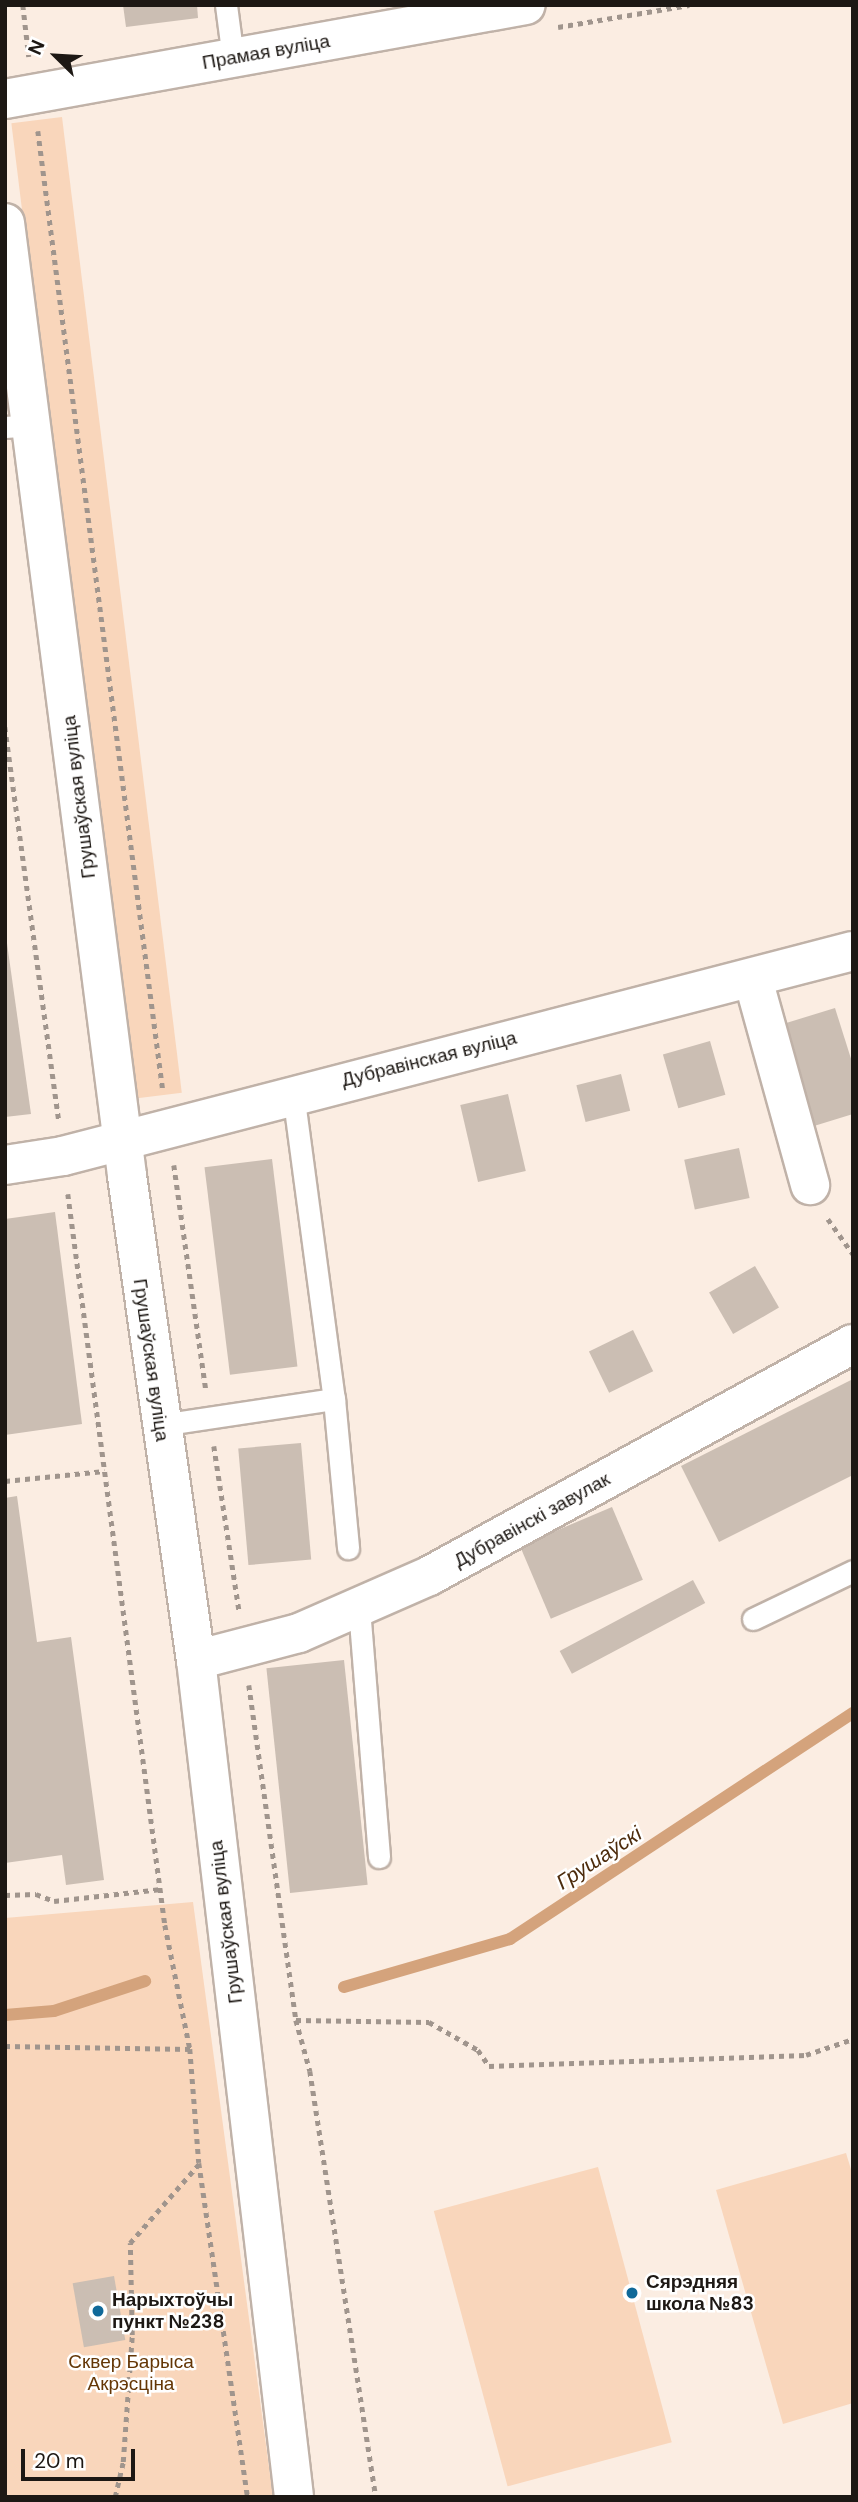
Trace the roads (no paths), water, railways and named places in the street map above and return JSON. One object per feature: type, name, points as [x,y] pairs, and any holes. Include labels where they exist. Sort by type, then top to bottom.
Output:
[{"type":"street","name":"Прамая вуліца","points":[[19,96],[233,58],[468,10],[526,5]]},
{"type":"street","name":"Грушаўская вуліца","points":[[5,223],[19,426],[122,1139],[160,1425],[196,1660],[294,2497]]},
{"type":"street","name":"Дубравінская вуліца","points":[[5,1165],[64,1156],[168,1125],[754,979],[853,951]]},
{"type":"street","points":[[754,979],[810,1185]]},
{"type":"street","name":"Дубравінскі завулак","points":[[196,1660],[299,1633],[429,1576],[853,1344]]},
{"type":"lane","points":[[226,5],[233,58]]},
{"type":"lane","points":[[293,1093],[334,1399],[348,1548]]},
{"type":"lane","points":[[160,1425],[334,1399]]},
{"type":"lane","points":[[753,1619],[853,1571]]},
{"type":"lane","points":[[359,1608],[379,1857]]},
{"type":"waterway","name":"Грушаўскі","points":[[344,1987],[510,1939],[853,1713]]},
{"type":"waterway","name":"Грушаўскі","points":[[5,2015],[54,2011],[145,1981]]},
{"type":"place","name":"Сярэдняя школа №83","points":[[632,2293]]},
{"type":"place","name":"Нарыхтоўчы пункт №238","points":[[98,2311]]},
{"type":"park label","name":"Сквер Барыса Акрэсціна","points":[[131,2373]]}]
